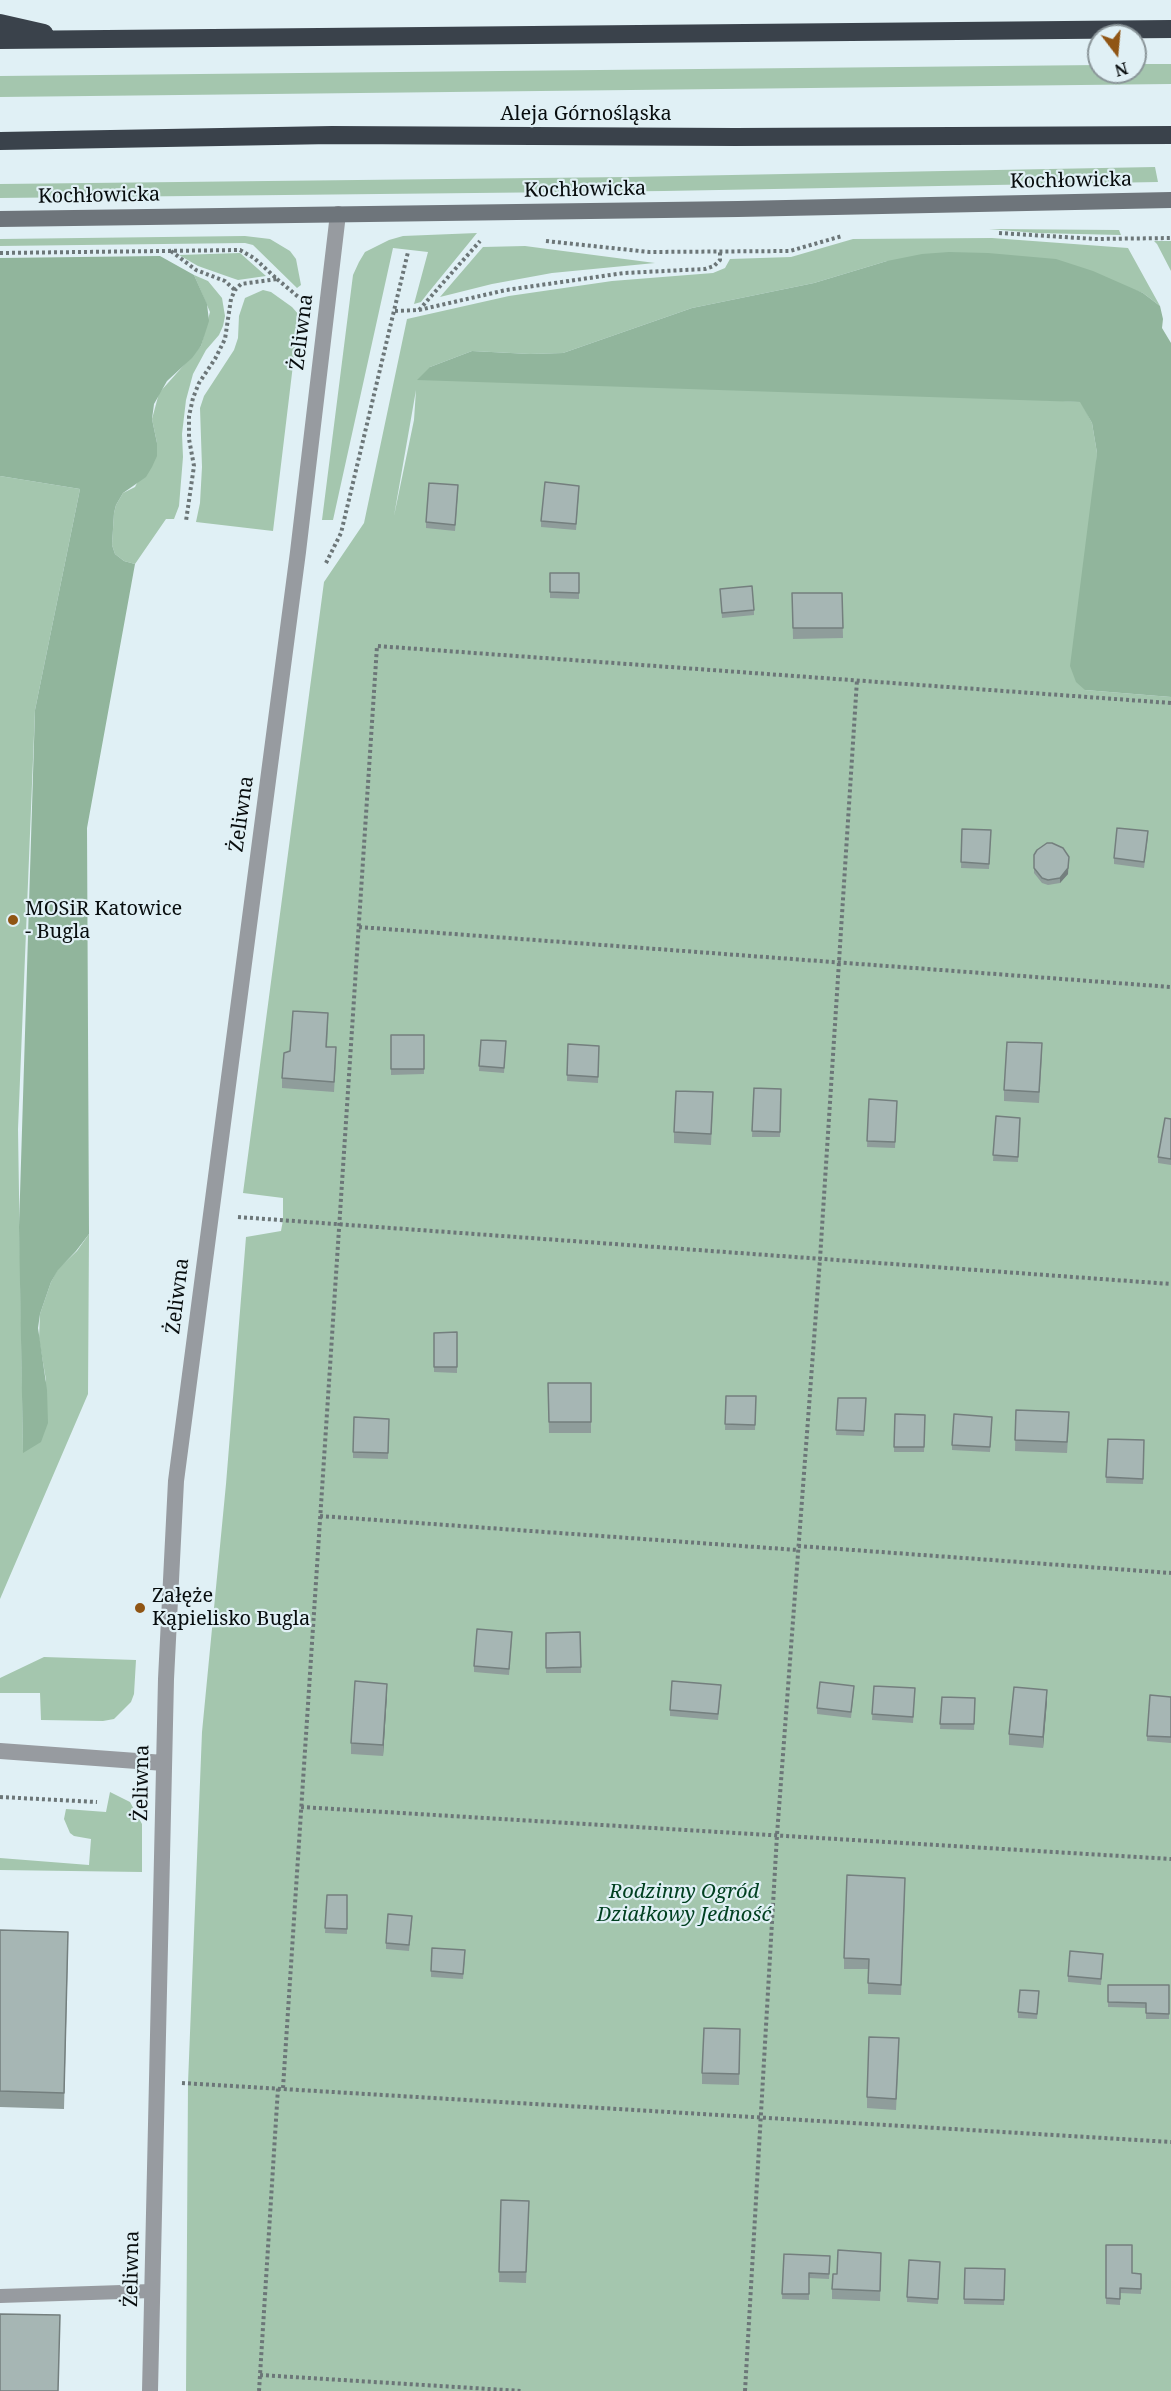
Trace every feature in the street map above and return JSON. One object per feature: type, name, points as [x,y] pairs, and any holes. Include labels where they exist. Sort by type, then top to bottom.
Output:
[{"type":"highway","points":[[0,23],[75,40]]},
{"type":"highway","points":[[0,40],[1171,30]]},
{"type":"highway","name":"Aleja Górnośląska","points":[[0,141],[332,135],[735,137],[1171,135]]},
{"type":"main road","name":"Kochłowicka","points":[[0,219],[1171,200]]},
{"type":"street","name":"Żeliwna","points":[[150,2391],[164,1763],[176,1481],[298,552],[338,214]]},
{"type":"street","points":[[0,1750],[164,1763]]},
{"type":"lane","points":[[0,2296],[152,2291]]},
{"type":"path","points":[[992,233],[1096,239],[1171,238]]},
{"type":"path","points":[[544,241],[649,252],[790,251],[851,234]]},
{"type":"path","points":[[419,310],[481,239]]},
{"type":"path","points":[[0,253],[240,250],[254,258],[277,279],[241,284],[236,290],[231,299],[225,339],[199,383],[189,416],[189,439],[194,466],[186,521]]},
{"type":"path","points":[[170,251],[188,266],[210,277],[225,281],[236,290]]},
{"type":"path","points":[[322,571],[341,533],[408,252]]},
{"type":"path","points":[[395,311],[419,310],[506,290],[624,273],[705,269],[714,266],[720,260],[720,252]]},
{"type":"path","points":[[260,2391],[378,646],[1171,703]]},
{"type":"path","points":[[745,2391],[777,1835],[820,1259],[856,680]]},
{"type":"path","points":[[359,927],[1171,987]]},
{"type":"path","points":[[210,1214],[1171,1284]]},
{"type":"path","points":[[320,1516],[1171,1573]]},
{"type":"path","points":[[0,1797],[97,1802]]},
{"type":"path","points":[[301,1807],[1171,1859]]},
{"type":"path","points":[[157,2083],[280,2088],[1171,2142]]},
{"type":"path","points":[[260,2375],[522,2391]]},
{"type":"green space","points":[[1147,64],[1171,64],[1171,84],[0,97],[0,76],[1087,65],[1087,84],[1147,84]]},
{"type":"green space","points":[[1155,167],[1158,182],[664,191],[0,198],[0,184],[626,177]]},
{"type":"green space","points":[[989,229],[1119,230],[1121,235],[1036,233]]},
{"type":"green space","points":[[477,233],[421,302],[414,304],[428,252],[393,248],[333,520],[322,520],[353,275],[359,262],[365,252],[403,236]]},
{"type":"green space","points":[[245,236],[270,239],[290,251],[296,259],[301,285],[297,288],[253,245],[245,243],[0,246],[0,239]]},
{"type":"green space","name":"Rodzinny Ogród Działkowy Jedność","points":[[992,238],[1128,248],[1160,306],[1143,293],[1117,284],[887,261],[814,283],[692,308],[563,353],[472,351],[430,367],[1081,402],[1092,423],[1097,453],[1085,690],[1171,697],[1171,2391],[186,2391],[188,2083],[202,1732],[226,1484],[246,1237],[281,1231],[283,1220],[283,1198],[243,1193],[324,582],[364,523],[407,319],[509,296],[612,281],[713,273],[725,268],[730,259],[791,257],[853,239]],"holes":[[[416,390],[414,420],[394,516]]]},
{"type":"green space","points":[[1154,241],[1171,241],[1171,271],[1157,244]]},
{"type":"green space","points":[[525,246],[655,263],[552,273],[492,284],[440,297],[483,247]]},
{"type":"green space","points":[[949,252],[1056,259],[1093,271],[1143,293],[1160,306],[1163,319],[1162,328],[1171,343],[1171,697],[1085,690],[1076,682],[1070,666],[1097,453],[1092,423],[1080,402],[417,380],[430,367],[472,351],[563,353],[692,308],[814,283],[887,261],[922,254]]},
{"type":"green space","points":[[240,253],[266,276],[238,280],[198,266],[179,255]]},
{"type":"green space","points":[[160,256],[194,275],[207,304],[209,321],[201,346],[192,358],[167,381],[154,404],[152,419],[157,456],[152,467],[146,477],[123,493],[114,513],[112,545],[115,554],[124,561],[135,564],[87,828],[89,1234],[58,1270],[51,1282],[40,1314],[38,1328],[47,1390],[48,1423],[41,1442],[23,1453],[19,1227],[35,710],[80,489],[0,476],[0,258]]},
{"type":"green space","points":[[194,275],[208,281],[222,298],[225,316],[223,326],[193,374],[186,400],[179,506],[174,519],[166,519],[135,564],[124,561],[115,554],[112,545],[114,513],[123,493],[135,487],[157,443],[152,419],[159,393],[201,346],[210,312]]},
{"type":"green space","points":[[263,290],[271,292],[299,315],[273,531],[196,522],[200,503],[202,467],[200,408],[204,396],[234,350],[238,338],[239,316],[245,298]]},
{"type":"green space","name":"MOSiR Katowice - Bugla","points":[[0,476],[80,489],[35,710],[18,1129],[23,1452],[46,1380],[39,1339],[40,1314],[58,1269],[77,1251],[89,1234],[88,1394],[0,1599]]},
{"type":"green space","points":[[44,1657],[136,1660],[134,1694],[131,1702],[114,1719],[103,1721],[41,1720],[40,1693],[0,1693],[0,1678]]},
{"type":"green space","points":[[110,1792],[130,1802],[142,1824],[142,1872],[0,1870],[0,1858],[89,1865],[91,1839],[70,1833],[64,1819],[66,1809],[106,1812]]},
{"type":"building","points":[[545,482],[579,486],[576,524],[541,521]]},
{"type":"building","points":[[429,483],[458,485],[455,525],[426,522]]},
{"type":"building","points":[[550,573],[579,573],[579,593],[550,592]]},
{"type":"building","points":[[752,586],[754,610],[722,613],[720,589]]},
{"type":"building","points":[[792,593],[842,593],[843,628],[793,628]]},
{"type":"building","points":[[1117,828],[1148,831],[1144,862],[1114,858]]},
{"type":"building","points":[[962,829],[991,830],[989,864],[961,862]]},
{"type":"building","points":[[1047,843],[1063,848],[1069,857],[1068,868],[1060,878],[1048,880],[1042,878],[1034,868],[1034,855]]},
{"type":"building","points":[[293,1011],[328,1013],[326,1047],[336,1047],[334,1082],[282,1078],[284,1053],[290,1051]]},
{"type":"building","points":[[391,1035],[424,1035],[424,1069],[391,1069]]},
{"type":"building","points":[[481,1040],[506,1041],[504,1068],[479,1066]]},
{"type":"building","points":[[1007,1042],[1042,1043],[1039,1092],[1004,1090]]},
{"type":"building","points":[[568,1044],[599,1046],[598,1077],[567,1075]]},
{"type":"building","points":[[754,1088],[781,1089],[780,1132],[752,1131]]},
{"type":"building","points":[[676,1091],[713,1092],[711,1134],[674,1132]]},
{"type":"building","points":[[869,1099],[897,1101],[895,1142],[867,1141]]},
{"type":"building","points":[[996,1116],[1020,1118],[1018,1157],[993,1155]]},
{"type":"building","points":[[1165,1118],[1171,1119],[1171,1159],[1158,1157]]},
{"type":"building","points":[[457,1332],[457,1367],[434,1367],[434,1333]]},
{"type":"building","points":[[548,1383],[591,1383],[591,1422],[549,1422]]},
{"type":"building","points":[[726,1396],[756,1396],[755,1425],[725,1424]]},
{"type":"building","points":[[838,1398],[866,1398],[864,1431],[836,1430]]},
{"type":"building","points":[[1016,1410],[1069,1412],[1067,1442],[1015,1440]]},
{"type":"building","points":[[895,1414],[925,1415],[924,1447],[894,1447]]},
{"type":"building","points":[[954,1414],[992,1417],[990,1447],[952,1445]]},
{"type":"building","points":[[354,1417],[389,1419],[388,1453],[353,1452]]},
{"type":"building","points":[[1108,1439],[1144,1440],[1143,1479],[1106,1477]]},
{"type":"building","points":[[477,1629],[512,1632],[509,1669],[474,1666]]},
{"type":"building","points":[[580,1632],[581,1667],[546,1668],[546,1633]]},
{"type":"building","points":[[355,1681],[387,1684],[383,1745],[351,1743]]},
{"type":"building","points":[[672,1681],[721,1685],[718,1714],[670,1710]]},
{"type":"building","points":[[820,1682],[854,1686],[851,1712],[817,1708]]},
{"type":"building","points":[[874,1686],[915,1688],[913,1717],[872,1714]]},
{"type":"building","points":[[1014,1687],[1047,1690],[1043,1737],[1009,1734]]},
{"type":"building","points":[[1150,1695],[1171,1697],[1171,1737],[1147,1736]]},
{"type":"building","points":[[942,1697],[975,1698],[974,1724],[940,1724]]},
{"type":"building","points":[[847,1875],[905,1878],[901,1985],[868,1983],[869,1959],[844,1958]]},
{"type":"building","points":[[327,1895],[347,1895],[347,1929],[325,1928]]},
{"type":"building","points":[[388,1914],[412,1916],[409,1945],[386,1943]]},
{"type":"building","points":[[0,1930],[68,1932],[64,2093],[0,2091]]},
{"type":"building","points":[[432,1948],[465,1950],[463,1974],[431,1971]]},
{"type":"building","points":[[1070,1951],[1103,1954],[1101,1979],[1068,1976]]},
{"type":"building","points":[[1108,1985],[1169,1985],[1169,2014],[1146,2013],[1146,2003],[1108,2002]]},
{"type":"building","points":[[1020,1990],[1039,1991],[1037,2014],[1018,2012]]},
{"type":"building","points":[[704,2028],[740,2029],[739,2074],[702,2073]]},
{"type":"building","points":[[869,2037],[899,2038],[896,2099],[867,2097]]},
{"type":"building","points":[[501,2200],[529,2201],[526,2272],[499,2272]]},
{"type":"building","points":[[1106,2245],[1132,2245],[1132,2273],[1141,2274],[1141,2289],[1120,2288],[1120,2299],[1106,2298]]},
{"type":"building","points":[[838,2250],[881,2253],[880,2291],[832,2289],[833,2274],[837,2274]]},
{"type":"building","points":[[784,2254],[830,2256],[829,2274],[809,2273],[809,2294],[782,2294]]},
{"type":"building","points":[[909,2260],[940,2262],[938,2299],[907,2297]]},
{"type":"building","points":[[965,2268],[1005,2269],[1004,2300],[964,2299]]},
{"type":"building","points":[[0,2314],[60,2315],[58,2391],[0,2391]]},
{"type":"place","name":"MOSiR Katowice - Bugla","points":[[13,920]]},
{"type":"place","name":"Załęże Kąpielisko Bugla","points":[[140,1608]]}]
